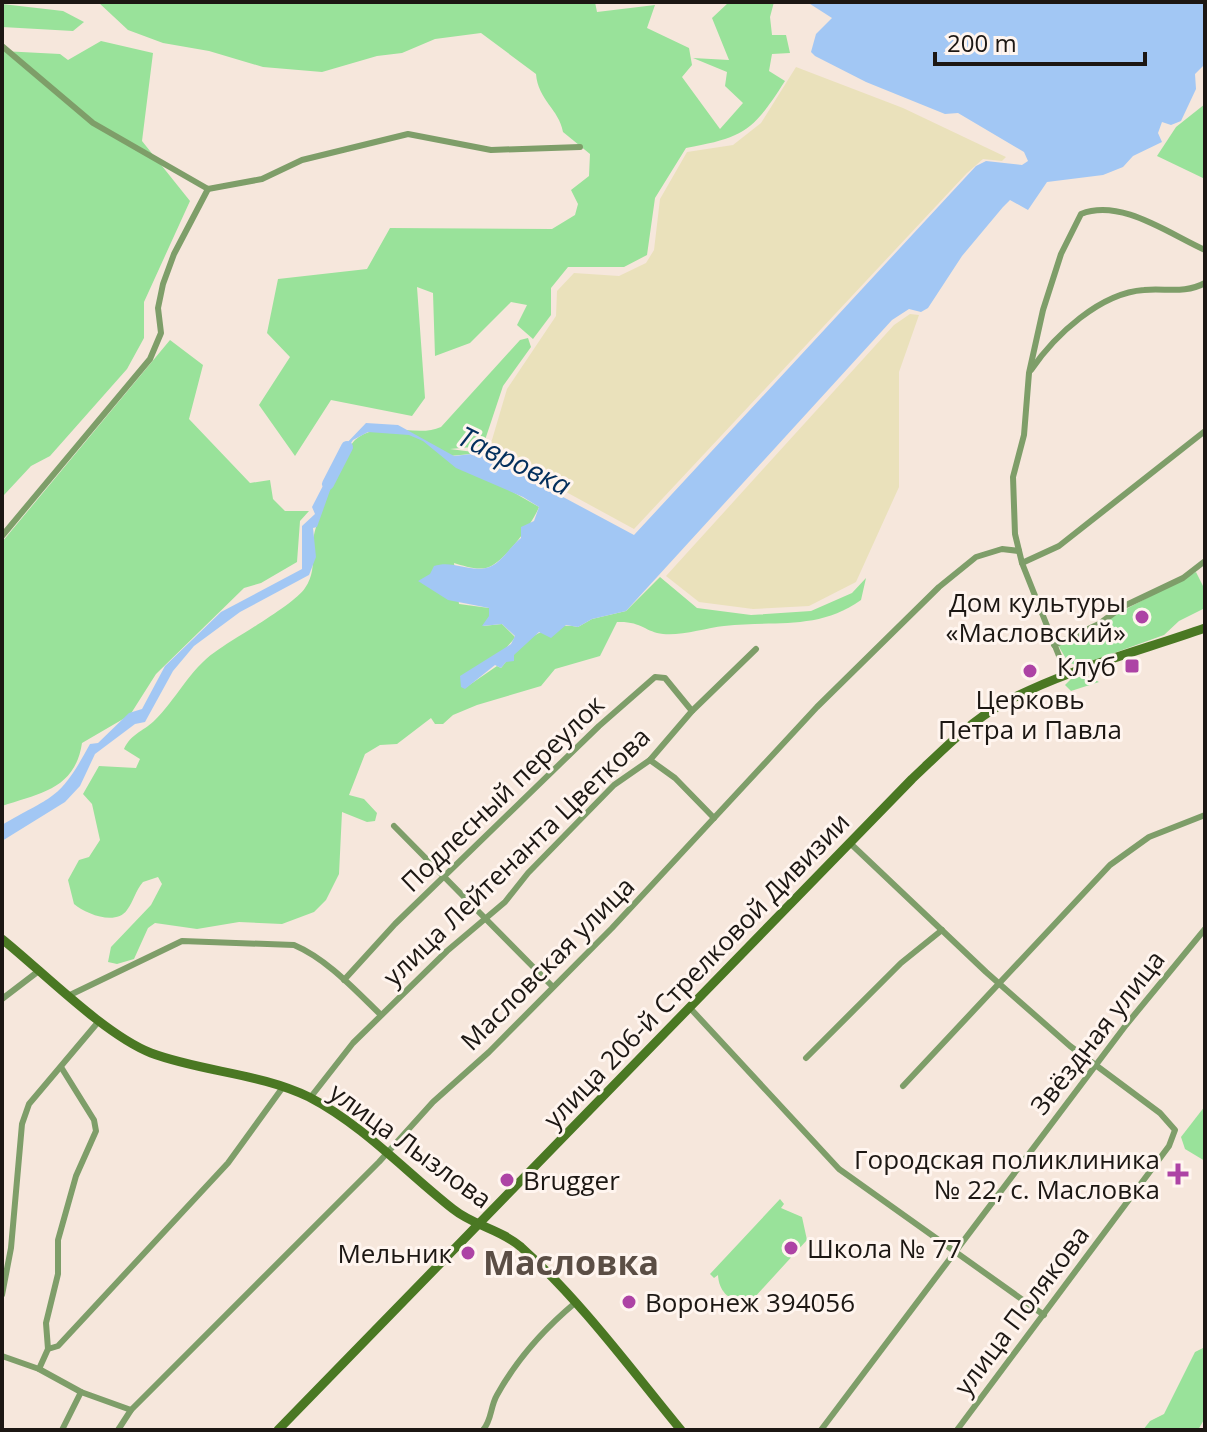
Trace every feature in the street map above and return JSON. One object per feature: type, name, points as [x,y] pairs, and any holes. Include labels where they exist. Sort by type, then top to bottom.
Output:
[{"type":"main road","name":"улица 206-й Стрелковой Дивизии","points":[[278,1430],[912,779],[975,722],[1005,702],[1205,628]]},
{"type":"main road","name":"улица Лызлова","points":[[2,939],[99,1021],[147,1051],[173,1061],[283,1087],[310,1098],[386,1152],[455,1211],[513,1241],[575,1303],[681,1430]]},
{"type":"street","points":[[2,46],[93,123],[208,189],[262,179],[302,160],[408,134],[491,150],[580,147]]},
{"type":"street","points":[[2,536],[150,359],[161,333],[158,308],[163,284],[174,254],[208,189]]},
{"type":"street","points":[[1068,677],[1022,563],[1012,513],[1013,477],[1024,435],[1029,373],[1061,254],[1081,214],[1105,209],[1118,211],[1205,250]]},
{"type":"street","points":[[1029,373],[1047,346],[1104,303],[1143,289],[1176,291],[1205,283]]},
{"type":"street","points":[[1022,563],[1059,546],[1205,431]]},
{"type":"street","name":"Масловская улица","points":[[118,1430],[131,1410],[552,986],[817,707],[959,569],[976,557],[1002,549],[1019,551]]},
{"type":"street","points":[[1054,645],[1183,578],[1205,561]]},
{"type":"street","name":"улица Лейтенанта Цветкова","points":[[310,1098],[339,1057],[447,951],[488,919],[614,785],[650,760],[692,711],[756,649]]},
{"type":"street","name":"Подлесный переулок","points":[[344,980],[395,924],[599,726],[655,677],[665,678],[692,711]]},
{"type":"street","points":[[650,760],[675,778],[714,818]]},
{"type":"street","points":[[903,1086],[998,981],[1110,865],[1149,837],[1205,815]]},
{"type":"street","points":[[394,826],[552,986]]},
{"type":"street","points":[[851,844],[998,981],[1096,1065]]},
{"type":"street","name":"Звёздная улица","points":[[821,1430],[1096,1065],[1205,929]]},
{"type":"street","points":[[806,1058],[901,963],[942,930]]},
{"type":"street","points":[[70,995],[161,949],[195,939],[294,945],[344,980],[381,1015]]},
{"type":"street","points":[[2,999],[40,970]]},
{"type":"street","points":[[690,1008],[820,1151],[1044,1315]]},
{"type":"street","points":[[2,1295],[11,1248],[22,1124],[29,1104],[99,1021]]},
{"type":"street","name":"улица Полякова","points":[[957,1430],[1174,1137],[1172,1125],[1160,1113],[1096,1065]]},
{"type":"street","points":[[39,1369],[48,1349],[46,1323],[58,1274],[58,1240],[76,1176],[96,1131],[94,1120],[61,1067]]},
{"type":"street","points":[[48,1349],[66,1339],[228,1163],[283,1087]]},
{"type":"street","points":[[483,1430],[489,1423],[490,1410],[513,1368],[575,1303]]},
{"type":"street","points":[[2,1356],[39,1369],[81,1392],[131,1410]]},
{"type":"street","points":[[62,1430],[81,1392]]},
{"type":"street","points":[[489,1423],[495,1430]]},
{"type":"green space","points":[[98,2],[595,2],[597,12],[655,5],[647,28],[689,48],[692,65],[682,77],[720,129],[743,103],[725,86],[727,72],[693,58],[729,60],[712,18],[728,3],[774,2],[770,17],[772,35],[786,35],[790,53],[772,54],[769,71],[785,81],[755,121],[735,135],[686,148],[655,198],[647,255],[624,267],[568,267],[551,288],[551,315],[533,339],[517,325],[527,305],[511,302],[470,343],[435,356],[433,293],[417,287],[425,398],[412,416],[331,400],[295,456],[259,405],[290,357],[267,333],[278,279],[367,269],[390,228],[552,229],[575,215],[578,204],[571,190],[589,176],[590,154],[563,132],[540,91],[536,74],[481,33],[435,39],[402,53],[377,56],[322,72],[263,67],[209,51],[163,43],[128,30]]},
{"type":"green space","points":[[2,4],[63,11],[84,22],[73,31],[2,27]]},
{"type":"green space","points":[[101,41],[153,53],[142,141],[190,201],[144,302],[144,338],[127,369],[50,456],[31,466],[4,495],[2,502],[2,51],[60,54],[68,60]]},
{"type":"green space","points":[[1205,104],[1205,179],[1157,156],[1176,127]]},
{"type":"green space","points":[[528,338],[531,347],[503,386],[483,446],[450,449],[481,453],[450,456],[539,507],[516,542],[493,565],[478,568],[454,563],[459,604],[489,608],[490,616],[483,626],[502,624],[515,637],[465,688],[497,666],[501,668],[516,650],[544,631],[555,627],[578,627],[592,619],[626,611],[660,577],[697,608],[751,615],[811,611],[852,593],[866,578],[861,600],[845,610],[812,620],[742,624],[678,634],[657,633],[632,623],[617,622],[600,656],[555,669],[541,686],[477,705],[453,715],[443,724],[435,724],[431,718],[397,744],[380,745],[365,754],[349,795],[364,799],[377,813],[375,821],[367,822],[342,812],[339,874],[326,900],[314,912],[282,924],[239,922],[197,929],[155,923],[148,928],[134,959],[117,964],[108,962],[111,947],[151,905],[162,884],[158,877],[143,882],[127,910],[116,917],[93,915],[74,904],[68,880],[79,860],[89,857],[100,840],[92,804],[83,794],[99,766],[136,768],[140,759],[124,749],[133,736],[162,713],[206,659],[289,603],[305,588],[311,575],[314,535],[320,515],[338,470],[355,440],[376,430],[420,431],[441,427],[520,340]]},
{"type":"green space","points":[[170,340],[203,365],[189,419],[250,483],[270,480],[273,499],[285,511],[309,511],[300,521],[297,562],[261,583],[244,588],[156,674],[130,715],[82,743],[78,758],[64,780],[43,792],[2,806],[2,542]]},
{"type":"green space","points":[[1196,572],[1205,590],[1205,608],[1179,621],[1164,635],[1078,666],[1068,662],[1058,645]]},
{"type":"green space","points":[[1087,676],[1099,682],[1071,691],[1065,685],[1072,678]]},
{"type":"green space","points":[[1205,1106],[1205,1161],[1185,1149],[1181,1137]]},
{"type":"green space","points":[[780,1199],[784,1204],[781,1208],[802,1217],[807,1240],[754,1298],[735,1300],[721,1288],[718,1275],[714,1278],[710,1274]]},
{"type":"green space","points":[[1205,1347],[1205,1418],[1198,1430],[1143,1430],[1150,1421],[1164,1414],[1195,1352]]},
{"type":"sand","points":[[796,67],[903,108],[1006,157],[1002,161],[983,159],[967,173],[634,529],[489,450],[507,389],[556,316],[557,291],[574,273],[619,276],[646,263],[654,250],[660,199],[687,152],[733,145],[761,123]]},
{"type":"sand","points":[[910,314],[919,315],[899,372],[899,487],[856,582],[809,606],[753,609],[699,602],[666,576],[894,325]]},
{"type":"water","points":[[807,2],[1205,2],[1205,64],[1195,74],[1196,89],[1181,121],[1171,125],[1162,122],[1158,133],[1162,142],[1133,156],[1123,167],[1103,175],[1047,182],[1028,210],[1010,200],[962,256],[928,308],[921,312],[909,309],[892,320],[626,611],[592,619],[578,627],[566,625],[551,638],[539,632],[514,655],[514,661],[506,662],[501,668],[495,665],[465,689],[461,687],[460,676],[511,644],[515,636],[502,624],[482,626],[489,616],[489,608],[448,600],[418,581],[430,574],[434,566],[448,564],[479,569],[496,563],[521,538],[521,527],[534,521],[539,507],[456,468],[423,441],[409,435],[368,432],[353,440],[342,457],[317,527],[313,528],[316,557],[309,575],[240,612],[194,646],[173,671],[145,722],[135,724],[95,754],[80,786],[65,802],[2,841],[2,825],[63,787],[90,744],[98,743],[129,713],[142,709],[165,666],[221,612],[302,569],[302,526],[315,514],[312,507],[343,447],[366,423],[398,425],[454,456],[481,453],[634,535],[976,166],[986,161],[1022,165],[1028,161],[1024,152],[958,113],[945,114],[866,82],[815,56],[811,52],[816,34],[832,18]]},
{"type":"waterway","name":"Тавровка","points":[[328,484],[347,447]]},
{"type":"place","name":"Дом культуры «Масловский»","points":[[1142,617]]},
{"type":"place","name":"Клуб","points":[[1132,666]]},
{"type":"place","name":"Церковь Петра и Павла","points":[[1030,671]]},
{"type":"place","name":"Городская поликлиника № 22, с. Масловка","points":[[1178,1174]]},
{"type":"place","name":"Brugger","points":[[507,1180]]},
{"type":"place","name":"Школа № 77","points":[[791,1248]]},
{"type":"place","name":"Мельник","points":[[468,1253]]},
{"type":"place","name":"Воронеж 394056","points":[[629,1302]]},
{"type":"district","name":"Масловка","points":[[571,1262]]}]
